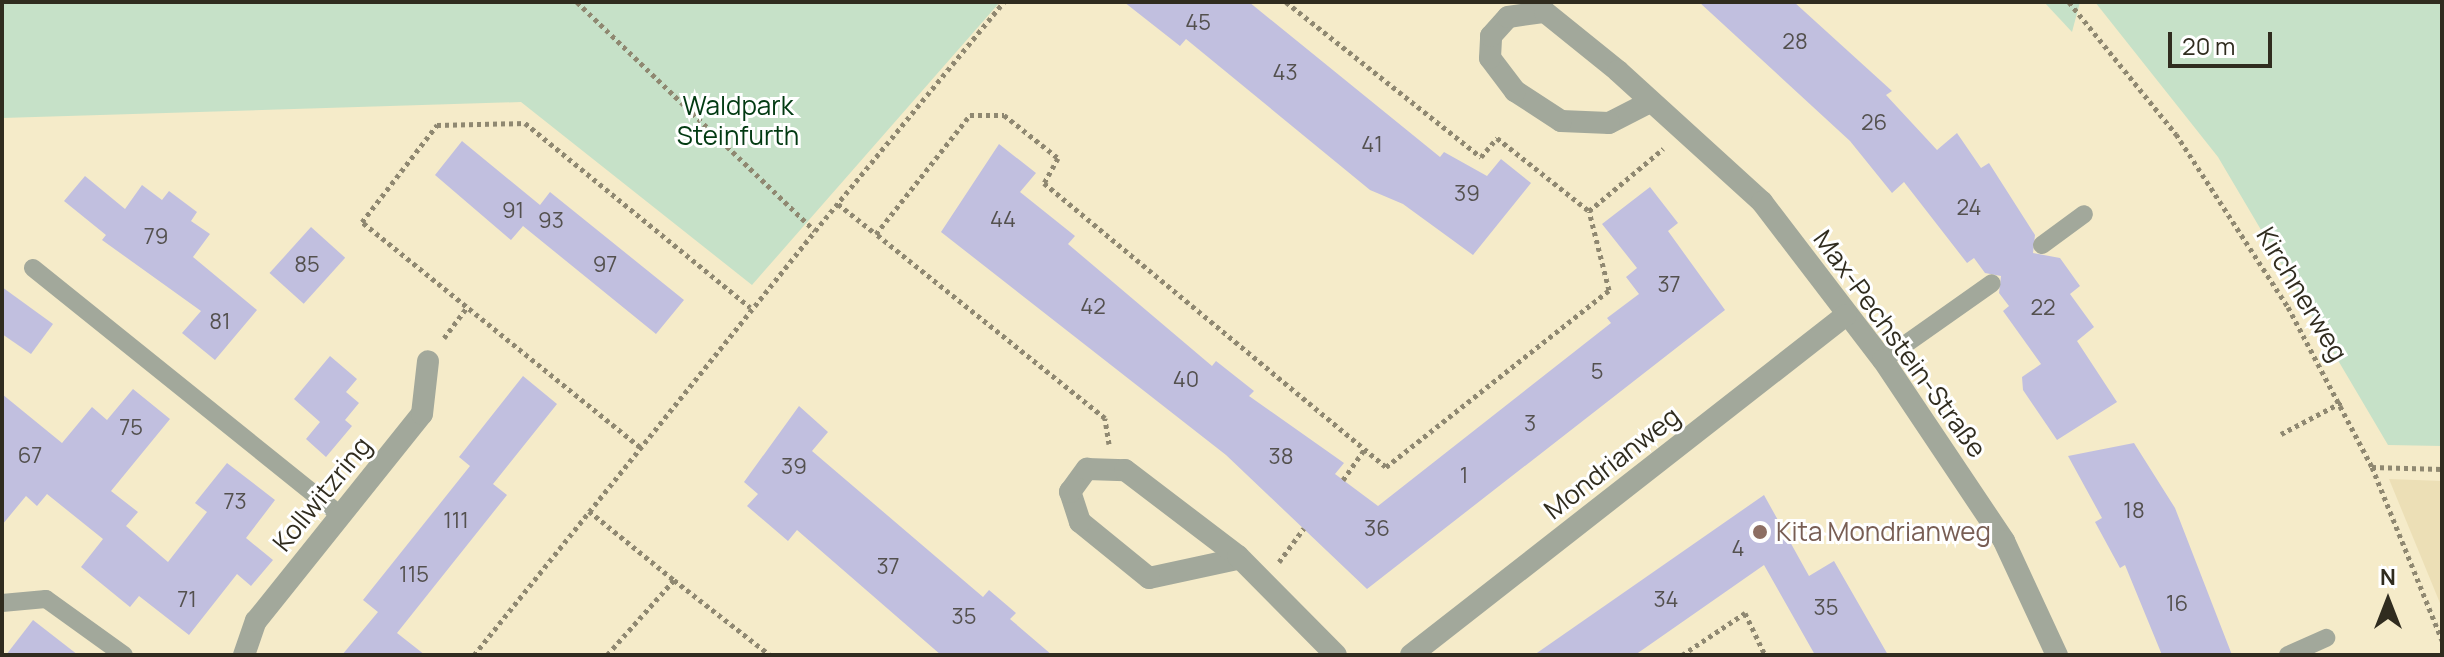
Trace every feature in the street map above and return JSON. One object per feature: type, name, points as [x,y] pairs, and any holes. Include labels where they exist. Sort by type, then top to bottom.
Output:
[{"type":"street","name":"Max-Pechstein-Straße","points":[[1650,102],[1609,123],[1561,121],[1515,91],[1490,58],[1491,36],[1528,6],[1545,12],[1650,102],[1762,202],[1883,360],[2004,541],[2057,655]]},
{"type":"street","name":"Mondrianweg","points":[[1411,655],[1846,315]]},
{"type":"street","name":"Kollwitzring","points":[[244,655],[256,621],[422,414],[428,361]]},
{"type":"street","points":[[1237,559],[1149,578],[1080,522],[1070,492],[1087,469],[1112,465],[1237,559],[1336,655]]},
{"type":"lane","points":[[2042,245],[2084,214]]},
{"type":"lane","points":[[33,268],[341,516]]},
{"type":"lane","points":[[1883,360],[1992,283]]},
{"type":"lane","points":[[2,603],[46,599],[124,655]]},
{"type":"lane","points":[[2288,655],[2326,638]]},
{"type":"path","points":[[577,2],[815,231]]},
{"type":"path","points":[[474,655],[750,307],[1004,2]]},
{"type":"path","points":[[876,234],[970,115],[1004,115],[1058,158],[1044,183],[1386,467],[1609,290],[1589,211],[1497,138],[1481,157],[1286,2]]},
{"type":"path","name":"Kirchnerweg","points":[[2069,2],[2176,134],[2342,402],[2372,467],[2442,640]]},
{"type":"path","points":[[640,447],[362,222],[437,125],[525,123],[750,307]]},
{"type":"path","points":[[1589,211],[1682,133]]},
{"type":"path","points":[[838,204],[1105,418],[1112,465]]},
{"type":"path","points":[[428,361],[467,307]]},
{"type":"path","points":[[2281,434],[2342,402]]},
{"type":"path","points":[[1343,480],[1365,449]]},
{"type":"path","points":[[2372,467],[2442,469]]},
{"type":"path","points":[[589,511],[770,655]]},
{"type":"path","points":[[1263,582],[1304,528]]},
{"type":"path","points":[[607,655],[674,580]]},
{"type":"path","points":[[1682,655],[1745,613],[1765,655]]},
{"type":"shaded area","points":[[2389,479],[2442,481],[2442,608]]},
{"type":"green space","name":"Waldpark Steinfurth","points":[[2,2],[1000,2],[752,285],[521,102],[2,118]]},
{"type":"green space","points":[[2044,2],[2080,2],[2072,32]]},
{"type":"green space","points":[[2095,2],[2442,2],[2442,446],[2388,445],[2218,157]]},
{"type":"building","points":[[1124,2],[1249,2],[1440,157],[1444,152],[1487,176],[1501,159],[1531,183],[1473,255],[1403,204],[1370,190],[1186,39],[1180,46]]},
{"type":"building","points":[[1699,2],[1794,2],[1892,91],[1886,95],[1937,150],[1957,133],[1981,168],[1989,163],[2035,235],[2033,253],[2060,258],[2080,286],[2070,294],[2094,327],[2077,341],[2117,402],[2057,440],[2023,390],[2022,377],[2041,364],[2003,311],[2009,306],[1999,293],[2001,276],[1985,273],[1974,258],[1967,263],[1904,182],[1892,193],[1850,141]]},
{"type":"building","points":[[462,141],[540,205],[550,192],[684,300],[656,334],[523,226],[511,240],[435,175]]},
{"type":"building","points":[[999,144],[1036,173],[1020,192],[1075,236],[1068,244],[1212,366],[1216,361],[1254,391],[1249,396],[1344,463],[1335,474],[1378,506],[1611,323],[1607,318],[1639,294],[1626,277],[1637,268],[1602,224],[1650,187],[1678,223],[1668,231],[1725,310],[1367,589],[1226,455],[941,232]]},
{"type":"building","points":[[85,176],[125,209],[142,185],[162,200],[169,191],[197,212],[191,221],[210,234],[193,257],[257,310],[215,360],[182,333],[201,311],[102,240],[106,235],[64,201]]},
{"type":"building","points":[[311,227],[345,258],[304,304],[270,273]]},
{"type":"building","points":[[2,287],[53,324],[31,354],[2,334]]},
{"type":"building","points":[[330,356],[357,379],[346,392],[359,403],[345,420],[352,426],[326,457],[306,439],[320,422],[294,399]]},
{"type":"building","points":[[523,376],[557,404],[493,484],[507,495],[397,633],[425,655],[342,655],[378,612],[363,600],[470,466],[459,457]]},
{"type":"building","points":[[133,389],[170,419],[111,491],[138,512],[126,526],[168,562],[207,512],[195,503],[227,463],[275,500],[246,538],[273,560],[251,586],[237,574],[189,635],[139,596],[130,607],[81,567],[103,539],[47,494],[37,506],[26,496],[2,525],[2,394],[62,443],[92,407],[107,420]]},
{"type":"building","points":[[799,406],[828,432],[812,451],[983,597],[989,590],[1016,613],[1010,619],[1052,655],[941,655],[797,530],[788,541],[747,506],[758,494],[744,482]]},
{"type":"building","points":[[2134,443],[2175,508],[2232,655],[2162,655],[2125,565],[2120,568],[2095,522],[2102,518],[2068,456]]},
{"type":"building","points":[[1764,495],[1809,576],[1834,561],[1888,655],[1815,655],[1764,565],[1635,655],[1534,655]]},
{"type":"building","points":[[33,620],[78,655],[6,655]]},
{"type":"place","name":"Kita Mondrianweg","points":[[1760,532]]}]
